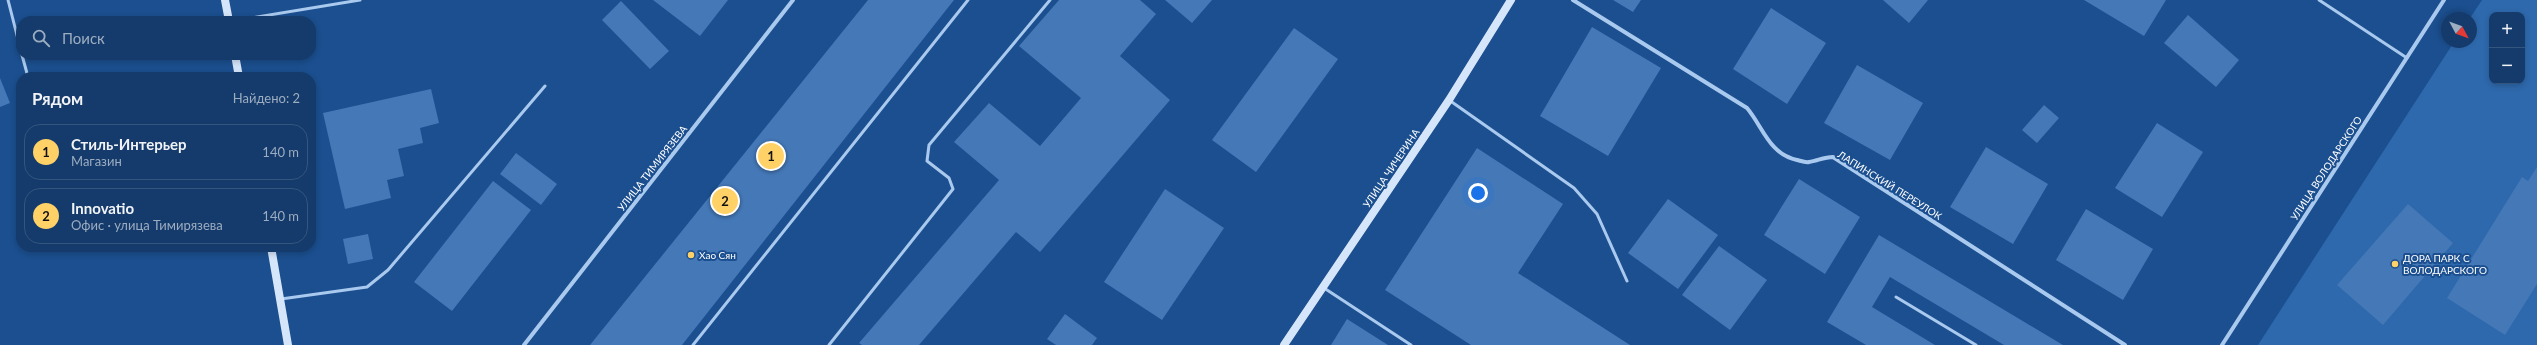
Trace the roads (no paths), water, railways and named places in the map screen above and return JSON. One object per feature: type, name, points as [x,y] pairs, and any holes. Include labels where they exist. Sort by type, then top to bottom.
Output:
[{"type":"main road","points":[[225,0],[228,16]]},
{"type":"main road","name":"УЛИЦА ЧИЧЕРИНА","points":[[1284,345],[1322,286],[1449,100],[1511,0]]},
{"type":"main road","points":[[236,60],[238,72]]},
{"type":"main road","points":[[272,252],[288,345]]},
{"type":"street","name":"УЛИЦА ТИМИРЯЗЕВА","points":[[524,345],[793,0]]},
{"type":"street","name":"ЛАПИНСКИЙ ПЕРЕУЛОК","points":[[1573,0],[1747,108],[1756,119],[1770,144],[1782,153],[1809,162],[1820,158],[1833,157],[2125,345]]},
{"type":"street","name":"УЛИЦА ВОЛОДАРСКОГО","points":[[2222,345],[2444,0]]},
{"type":"lane","points":[[8,0],[16,31]]},
{"type":"lane","points":[[263,16],[360,0]]},
{"type":"lane","points":[[693,345],[968,0]]},
{"type":"lane","points":[[829,345],[953,189],[949,178],[926,161],[928,145],[1050,0]]},
{"type":"lane","points":[[2319,0],[2407,58]]},
{"type":"lane","points":[[23,60],[27,72]]},
{"type":"lane","points":[[281,300],[367,287],[383,274],[545,86]]},
{"type":"lane","points":[[1449,100],[1574,188],[1597,214],[1627,281]]},
{"type":"lane","points":[[1322,286],[1411,345]]},
{"type":"lane","points":[[1896,297],[1976,345]]},
{"type":"place","name":"Стиль-Интерьер","points":[[771,156]]},
{"type":"place","name":"Innovatio","points":[[725,201]]},
{"type":"place","name":"Хао Сян","points":[[691,255]]},
{"type":"place","name":"ДОРА ПАРК С ВОЛОДАРСКОГО","points":[[2395,264]]}]
